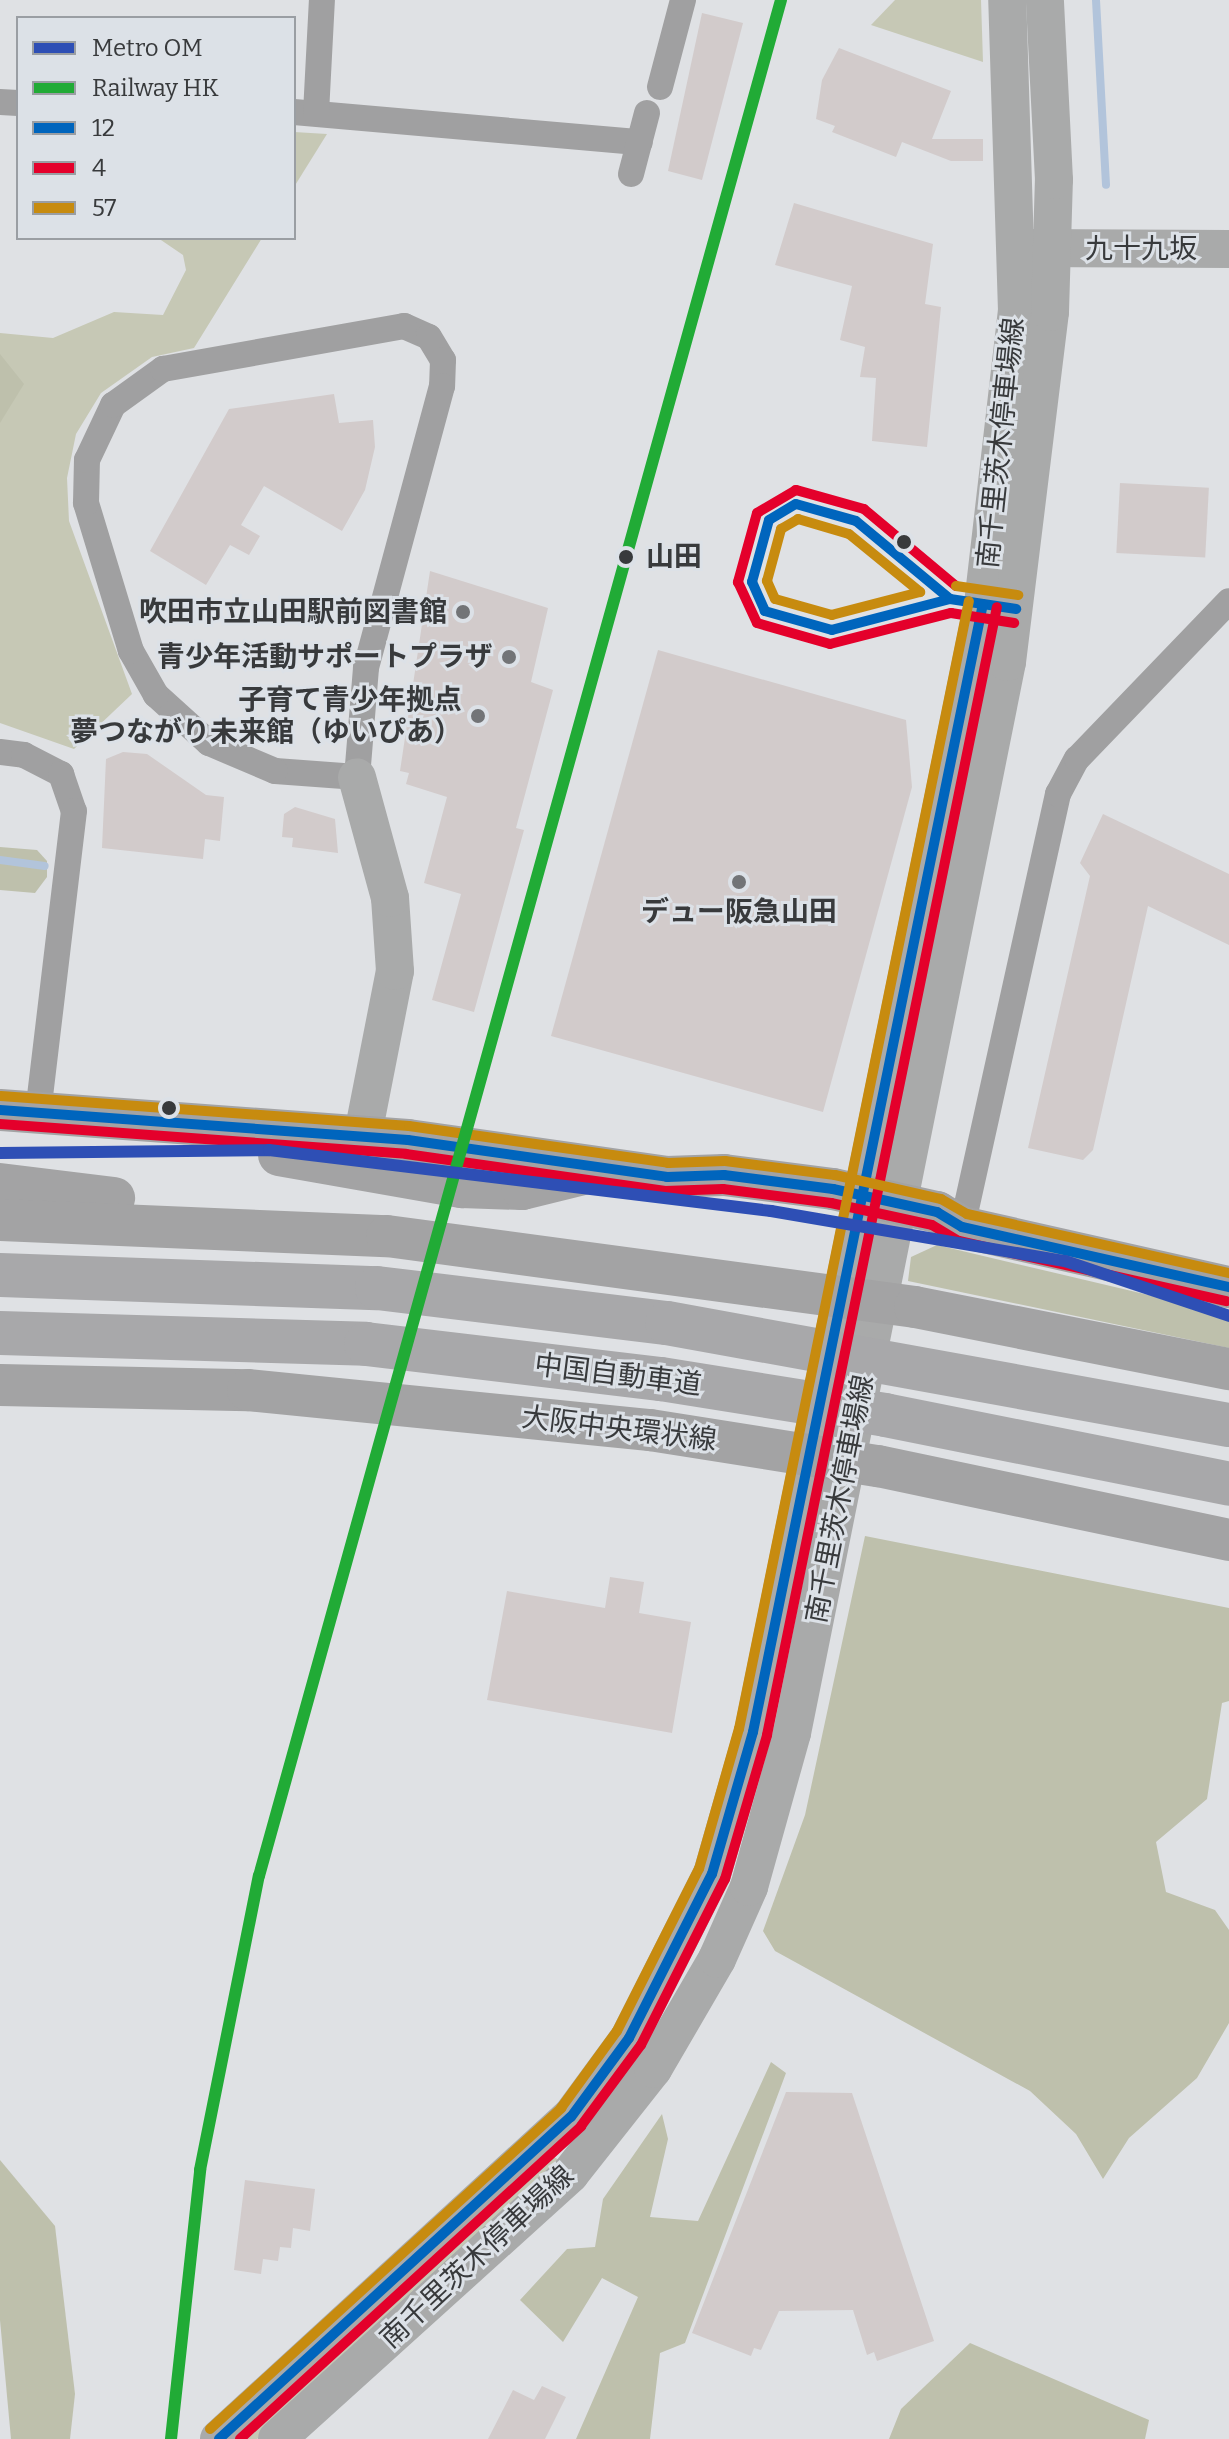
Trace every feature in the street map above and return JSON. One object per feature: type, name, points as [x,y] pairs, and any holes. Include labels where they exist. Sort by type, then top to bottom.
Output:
[{"type":"highway","name":"中国自動車道","points":[[0,1275],[377,1288],[667,1323],[1229,1425]]},
{"type":"highway","name":"中国自動車道","points":[[0,1333],[366,1344],[661,1379],[885,1415],[1229,1484]]},
{"type":"main road","name":"南千里茨木停車場線","points":[[277,2439],[570,2174],[653,2069],[717,1959],[749,1887],[792,1733],[838,1518],[869,1266],[880,1203],[1007,662],[1042,413],[1034,248],[1007,0]]},
{"type":"main road","name":"南千里茨木停車場線","points":[[1034,248],[1045,0]]},
{"type":"main road","name":"九十九坂","points":[[1034,248],[1229,249]]},
{"type":"main road","points":[[327,1165],[345,1159],[362,1139],[395,971],[390,898],[357,777]]},
{"type":"main road","points":[[19,1113],[502,1150],[617,1170],[740,1177],[833,1189],[880,1203],[937,1212],[962,1227],[1229,1287]]},
{"type":"main road","points":[[165,1126],[327,1165],[447,1186],[522,1189],[617,1170]]},
{"type":"main road","points":[[0,1184],[899,1305],[1229,1369]]},
{"type":"main road","points":[[0,1220],[343,1231]]},
{"type":"main road","name":"南千里茨木停車場線","points":[[219,2439],[540,2150],[629,2038],[712,1874],[753,1732],[800,1515],[869,1266]]},
{"type":"main road","name":"大阪中央環状線","points":[[0,1385],[150,1386],[342,1396],[650,1430],[878,1466],[1229,1540]]},
{"type":"main road","points":[[0,1407],[150,1386]]},
{"type":"street","points":[[322,0],[305,112],[640,142]]},
{"type":"street","points":[[660,87],[683,0]]},
{"type":"street","points":[[631,174],[647,113]]},
{"type":"street","points":[[404,326],[429,337],[443,360],[442,386],[366,668],[357,777],[275,771],[209,743],[156,695],[131,651],[86,503],[87,460],[113,405],[163,369],[404,326]]},
{"type":"street","points":[[962,1227],[1058,794],[1077,759],[1229,601]]},
{"type":"street","points":[[0,752],[24,755],[61,774],[74,811],[19,1113]]},
{"type":"green space","points":[[895,0],[981,0],[983,62],[871,25]]},
{"type":"green space","points":[[296,132],[327,134],[296,184]]},
{"type":"green space","points":[[161,240],[261,240],[194,348],[152,357],[101,393],[76,434],[67,478],[69,521],[132,694],[74,749],[0,723],[0,333],[53,338],[114,312],[163,315],[186,270],[183,255]]},
{"type":"green space","points":[[0,354],[24,384],[0,423]]},
{"type":"green space","points":[[0,847],[37,850],[47,861],[47,877],[35,893],[0,890]]},
{"type":"green space","points":[[937,1245],[1229,1314],[1229,1348],[908,1281],[911,1257]]},
{"type":"green space","points":[[865,1536],[1229,1608],[1229,1701],[1222,1703],[1207,1799],[1156,1842],[1166,1892],[1215,1910],[1229,1930],[1229,2023],[1197,2078],[1129,2138],[1103,2179],[1076,2134],[1030,2091],[775,1951],[763,1931],[805,1815]]},
{"type":"green space","points":[[771,2062],[786,2073],[685,2343],[660,2353],[650,2439],[576,2439],[638,2297],[602,2278],[563,2342],[520,2300],[567,2249],[595,2247],[603,2199],[662,2114],[668,2139],[650,2217],[698,2221]]},
{"type":"green space","points":[[552,2156],[561,2161],[481,2242],[257,2439],[239,2439]]},
{"type":"green space","points":[[0,2160],[55,2226],[75,2394],[70,2439],[11,2439],[0,2320]]},
{"type":"green space","points":[[970,2343],[1149,2420],[1145,2439],[889,2439],[901,2409]]},
{"type":"building","points":[[702,13],[743,23],[702,180],[668,171]]},
{"type":"building","points":[[839,48],[951,91],[932,139],[983,139],[983,161],[951,161],[902,142],[896,157],[832,132],[835,126],[816,119],[822,80]]},
{"type":"building","points":[[794,203],[933,244],[925,304],[941,307],[927,447],[872,441],[876,378],[860,377],[865,347],[840,340],[852,286],[775,265]]},
{"type":"building","points":[[334,394],[339,423],[373,420],[375,447],[365,490],[342,531],[264,486],[241,525],[260,536],[249,555],[230,545],[206,585],[150,551],[229,409]]},
{"type":"building","points":[[1120,483],[1209,488],[1205,558],[1116,553]]},
{"type":"building","name":"子育て青少年拠点 夢つながり未来館（ゆいぴあ）","points":[[430,571],[548,608],[531,682],[553,690],[516,828],[524,830],[474,1012],[432,1000],[461,894],[424,883],[447,797],[406,784],[409,773],[400,771]]},
{"type":"building","name":"デュー阪急山田","points":[[658,650],[906,720],[912,787],[823,1112],[551,1036]]},
{"type":"building","points":[[123,752],[147,754],[206,795],[224,797],[220,841],[205,839],[203,859],[102,848],[106,759]]},
{"type":"building","points":[[295,807],[335,819],[338,853],[292,847],[293,838],[282,837],[284,814]]},
{"type":"building","points":[[1103,814],[1229,874],[1229,945],[1148,906],[1093,1150],[1083,1160],[1028,1148],[1090,876],[1080,863]]},
{"type":"building","points":[[610,1577],[644,1582],[639,1613],[691,1622],[672,1733],[487,1700],[507,1591],[605,1608]]},
{"type":"building","points":[[786,2092],[852,2093],[934,2341],[877,2361],[874,2352],[867,2355],[853,2310],[779,2311],[761,2350],[754,2348],[751,2356],[692,2333]]},
{"type":"building","points":[[245,2180],[315,2189],[310,2231],[293,2228],[291,2248],[280,2247],[278,2261],[263,2259],[261,2274],[234,2270]]},
{"type":"building","points":[[542,2386],[566,2397],[545,2439],[488,2439],[513,2390],[534,2400]]},
{"type":"waterway","points":[[1096,0],[1106,185]]},
{"type":"waterway","points":[[0,860],[45,866]]},
{"type":"metro line","name":"OM","points":[[0,1153],[269,1150],[771,1211],[1065,1261],[1229,1316]]},
{"type":"rail line","name":"HK","points":[[171,2439],[200,2170],[259,1876],[781,0]]},
{"type":"transit line","name":"4","points":[[956,586],[864,509],[796,490],[757,513],[738,582],[757,623],[830,644],[951,613],[1014,623]]},
{"type":"transit line","name":"12","points":[[796,504],[856,521],[950,599],[832,630],[765,611],[752,582],[769,520],[796,504]]},
{"type":"transit line","name":"57","points":[[798,519],[849,534],[920,592],[832,615],[775,599],[767,581],[781,529],[798,519]]},
{"type":"transit line","name":"57","points":[[956,586],[1018,595]]},
{"type":"transit line","name":"12","points":[[950,599],[1016,609]]},
{"type":"transit line","name":"57","points":[[210,2429],[561,2108],[617,2031],[699,1869],[739,1729],[969,601]]},
{"type":"transit line","name":"12","points":[[219,2439],[571,2117],[629,2038],[712,1874],[753,1732],[983,604]]},
{"type":"transit line","name":"4","points":[[240,2439],[581,2126],[641,2045],[725,1879],[767,1735],[997,607]]},
{"type":"transit line","name":"57","points":[[1,1096],[409,1126],[668,1163],[725,1161],[835,1175],[941,1199],[967,1214],[1229,1273]]},
{"type":"transit line","name":"12","points":[[0,1110],[408,1140],[667,1177],[724,1175],[833,1189],[937,1212],[962,1227],[1229,1287]]},
{"type":"transit line","name":"4","points":[[0,1124],[406,1154],[665,1191],[723,1189],[831,1203],[932,1225],[959,1241],[1226,1301]]},
{"type":"place","name":"山田","points":[[626,557]]},
{"type":"place","name":"吹田市立山田駅前図書館","points":[[463,612]]},
{"type":"place","name":"青少年活動サポートプラザ","points":[[509,657]]},
{"type":"place","name":"子育て青少年拠点 夢つながり未来館（ゆいぴあ）","points":[[478,716]]},
{"type":"place","name":"デュー阪急山田","points":[[739,882]]}]
